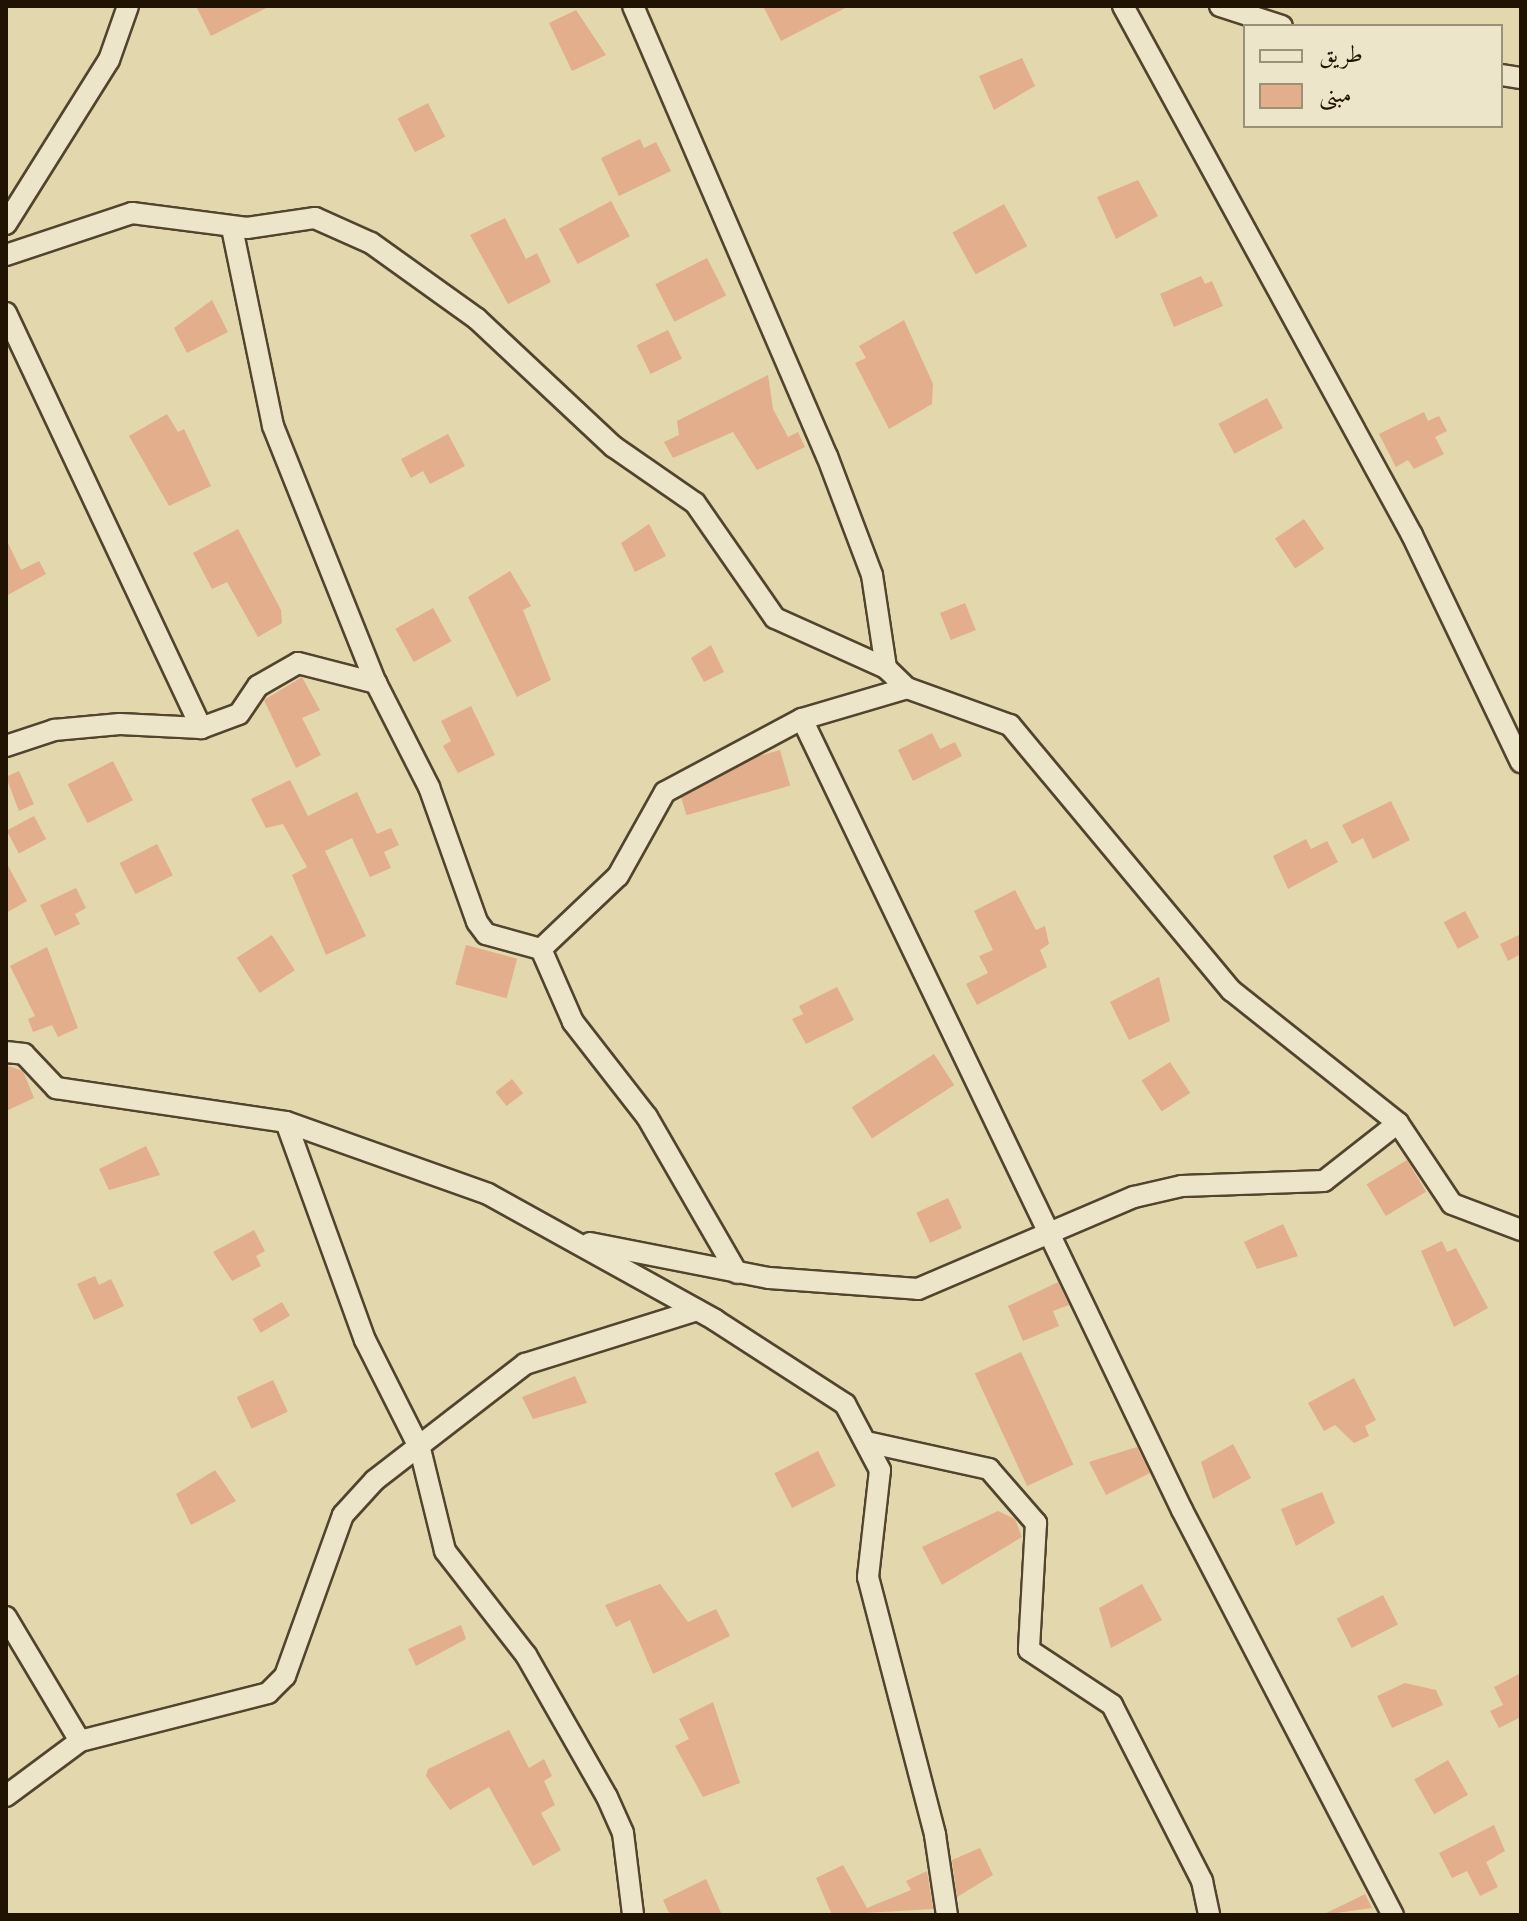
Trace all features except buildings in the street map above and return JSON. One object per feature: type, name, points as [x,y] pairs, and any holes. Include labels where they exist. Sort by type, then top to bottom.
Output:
[{"type":"street","points":[[6,224],[109,60],[128,6]]},
{"type":"street","points":[[633,6],[832,471],[872,575],[886,668]]},
{"type":"street","points":[[1123,6],[1412,535],[1521,762]]},
{"type":"street","points":[[1220,6],[1276,24]]},
{"type":"street","points":[[6,255],[132,213],[232,228],[315,218],[371,243],[477,319],[614,447],[695,503],[775,618],[886,668],[907,688],[1010,725],[1232,991],[1398,1123],[1452,1204],[1521,1230]]},
{"type":"street","points":[[232,228],[273,426],[376,683],[429,787],[477,922],[486,934],[541,949]]},
{"type":"street","points":[[6,313],[201,728]]},
{"type":"street","points":[[6,746],[54,730],[108,725],[201,728],[239,714],[258,686],[298,663],[376,683]]},
{"type":"street","points":[[541,949],[618,876],[665,792],[802,719],[907,688]]},
{"type":"street","points":[[802,719],[1053,1229],[1182,1510],[1393,1915]]},
{"type":"street","points":[[541,949],[573,1022],[647,1117],[737,1273]]},
{"type":"street","points":[[6,1052],[24,1054],[56,1088],[286,1122],[488,1194],[697,1310],[845,1404],[871,1443],[883,1493],[868,1577],[935,1835],[947,1915]]},
{"type":"street","points":[[286,1122],[365,1340],[420,1449],[445,1551],[526,1655],[607,1797],[623,1833],[633,1915]]},
{"type":"street","points":[[571,1240],[737,1273],[881,1291],[918,1289],[1053,1229],[1182,1186],[1324,1181],[1398,1123]]},
{"type":"street","points":[[6,1796],[80,1741],[268,1693],[285,1676],[343,1515],[375,1480],[420,1449],[525,1364],[578,1341],[697,1310]]},
{"type":"street","points":[[871,1443],[989,1469],[1036,1523],[1029,1650],[1112,1705],[1202,1881],[1209,1915]]},
{"type":"street","points":[[6,1617],[80,1741]]}]
